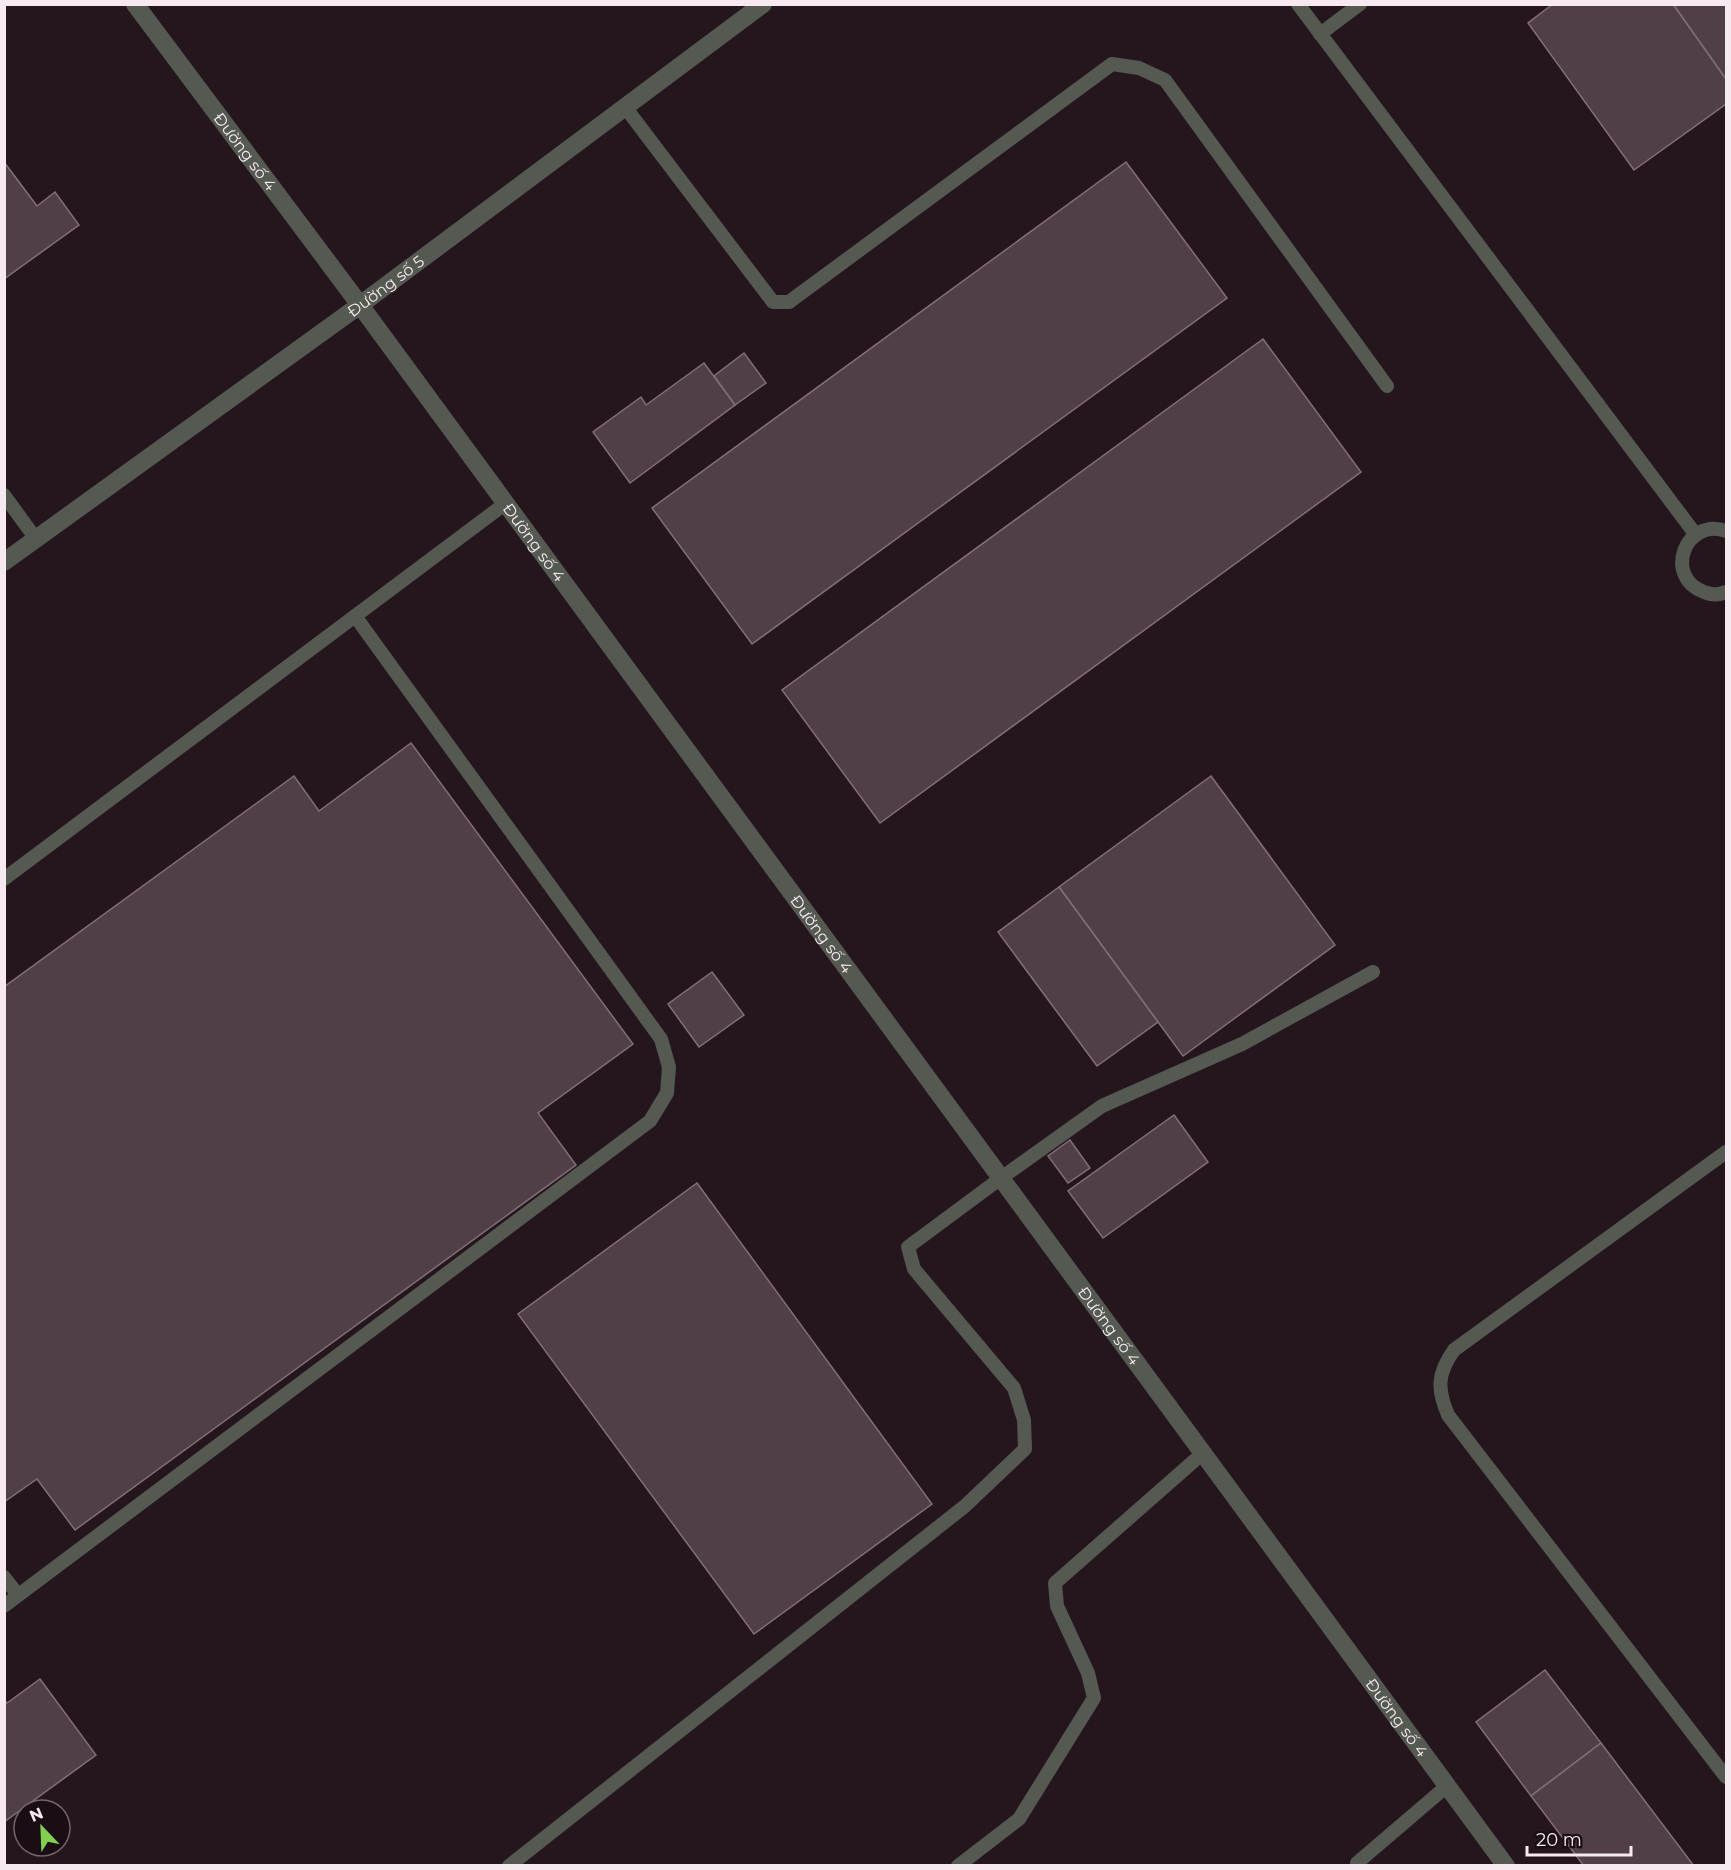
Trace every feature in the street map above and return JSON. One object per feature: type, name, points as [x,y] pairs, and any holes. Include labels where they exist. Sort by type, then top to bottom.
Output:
[{"type":"street","name":"Đường số 4","points":[[135,4],[506,503],[1506,1866]]},
{"type":"street","name":"Đường số 5","points":[[4,562],[360,305],[763,4]]},
{"type":"lane","points":[[1298,4],[1696,535]]},
{"type":"lane","points":[[1320,34],[1360,4]]},
{"type":"lane","points":[[625,107],[774,302],[789,302],[1112,64],[1139,68],[1165,80],[1387,386]]},
{"type":"lane","points":[[4,495],[36,539]]},
{"type":"lane","points":[[4,879],[506,503]]},
{"type":"lane","points":[[1726,531],[1720,528],[1707,529],[1696,535],[1687,544],[1682,556],[1683,569],[1688,581],[1698,590],[1710,594],[1726,592]]},
{"type":"lane","points":[[4,1605],[650,1122],[667,1092],[669,1067],[661,1039],[355,616]]},
{"type":"lane","points":[[509,1866],[964,1506],[1025,1449],[1024,1420],[1014,1388],[914,1269],[908,1247],[1102,1106],[1242,1044],[1373,972]]},
{"type":"lane","points":[[1726,1152],[1454,1350],[1444,1364],[1440,1381],[1440,1398],[1448,1415],[1726,1777]]},
{"type":"lane","points":[[958,1866],[1020,1819],[1094,1698],[1089,1673],[1057,1605],[1055,1583],[1203,1453]]},
{"type":"lane","points":[[4,1577],[18,1595]]},
{"type":"lane","points":[[1355,1865],[1447,1786]]},
{"type":"building","points":[[1553,4],[1673,4],[1726,79],[1726,104],[1634,170],[1528,23]]},
{"type":"building","points":[[1673,4],[1726,4],[1726,79]]},
{"type":"building","points":[[4,162],[37,206],[55,192],[79,225],[4,279]]},
{"type":"building","points":[[1126,162],[1227,298],[752,644],[652,508]]},
{"type":"building","points":[[1263,339],[1361,472],[880,823],[782,690]]},
{"type":"building","points":[[744,353],[766,383],[735,405],[714,376]]},
{"type":"building","points":[[704,363],[735,405],[630,483],[593,432],[641,397],[646,405]]},
{"type":"building","points":[[411,743],[633,1044],[538,1113],[576,1165],[75,1530],[37,1479],[4,1502],[4,987],[294,776],[319,811]]},
{"type":"building","points":[[1211,776],[1335,945],[1183,1056],[1059,887]]},
{"type":"building","points":[[1059,887],[1158,1022],[1097,1066],[998,932]]},
{"type":"building","points":[[712,972],[744,1015],[699,1047],[668,1004]]},
{"type":"building","points":[[1174,1115],[1208,1162],[1103,1238],[1068,1191]]},
{"type":"building","points":[[1070,1140],[1090,1168],[1068,1183],[1048,1156]]},
{"type":"building","points":[[697,1183],[932,1504],[754,1634],[518,1314]]},
{"type":"building","points":[[1545,1670],[1601,1743],[1531,1796],[1476,1722]]},
{"type":"building","points":[[40,1679],[96,1755],[37,1798],[12,1798],[12,1816],[4,1822],[4,1700],[7,1703]]},
{"type":"building","points":[[1601,1743],[1694,1866],[1584,1866],[1531,1796]]}]
